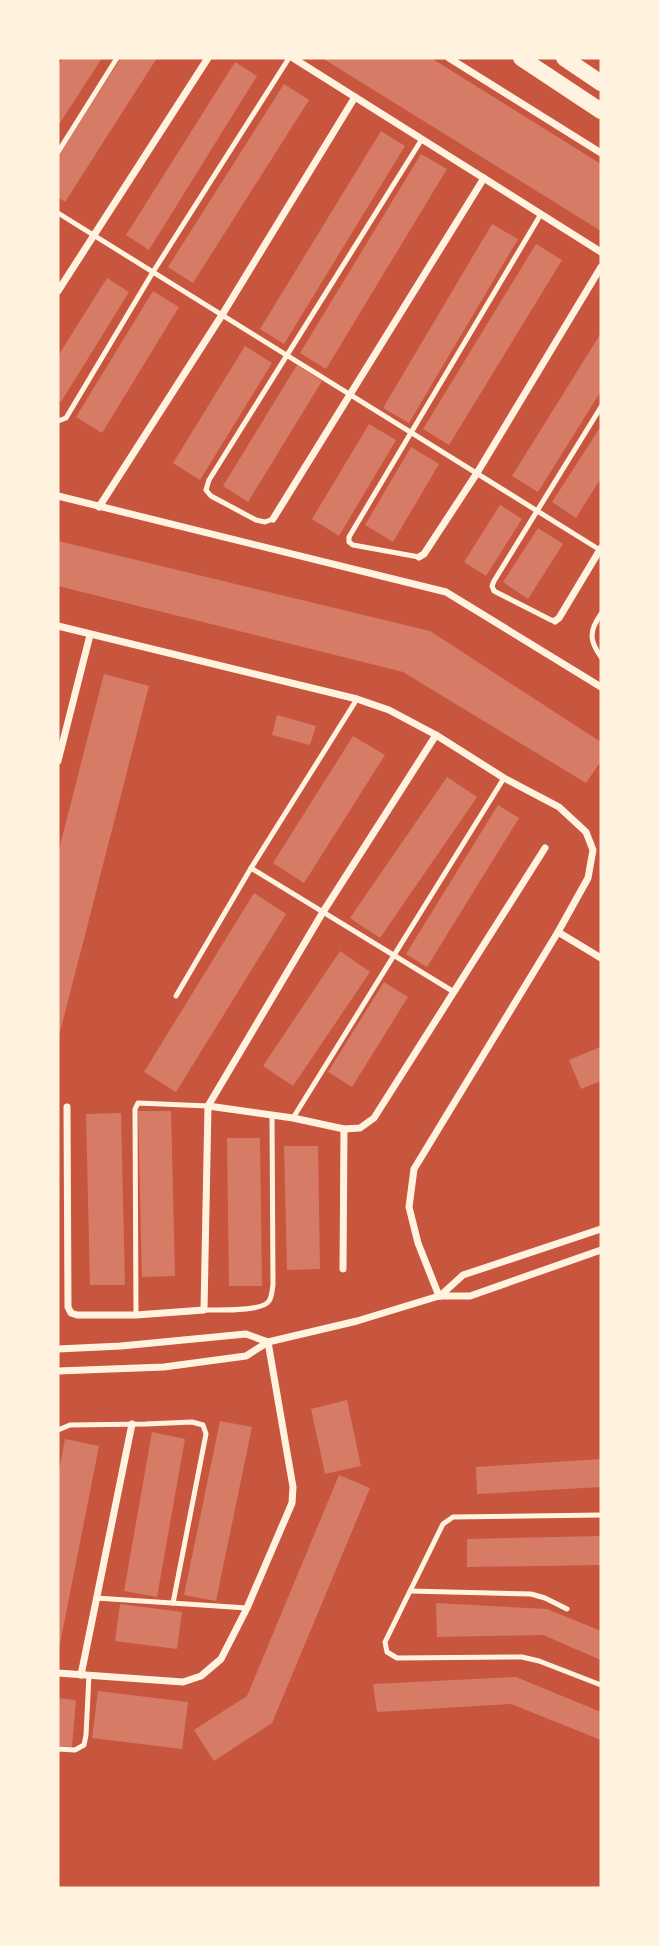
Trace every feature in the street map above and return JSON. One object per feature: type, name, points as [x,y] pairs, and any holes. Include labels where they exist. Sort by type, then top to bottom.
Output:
[{"type":"main road","points":[[521,58],[601,111]]},
{"type":"main road","points":[[564,58],[601,83]]},
{"type":"street","points":[[58,291],[208,58]]},
{"type":"street","points":[[291,58],[601,252]]},
{"type":"street","points":[[449,58],[601,153]]},
{"type":"street","points":[[99,506],[222,315],[355,97]]},
{"type":"street","points":[[274,519],[484,178]]},
{"type":"street","points":[[419,557],[424,554],[477,473],[601,267]]},
{"type":"street","points":[[58,496],[446,592],[601,687]]},
{"type":"street","points":[[555,621],[601,549]]},
{"type":"street","points":[[58,626],[357,699],[389,710],[559,807],[586,832],[593,850],[588,878],[414,1170],[409,1207],[418,1243],[439,1296]]},
{"type":"street","points":[[58,761],[90,635]]},
{"type":"street","points":[[67,1107],[68,1307],[71,1313],[136,1315],[204,1310],[208,1106],[323,912],[436,735]]},
{"type":"street","points":[[208,1106],[293,1118],[344,1129],[360,1128],[374,1118],[545,848]]},
{"type":"street","points":[[558,932],[601,958]]},
{"type":"street","points":[[343,1269],[344,1129]]},
{"type":"street","points":[[439,1296],[463,1275],[601,1228]]},
{"type":"street","points":[[58,1371],[163,1367],[246,1356],[268,1342],[357,1321],[439,1296],[470,1296],[601,1250]]},
{"type":"street","points":[[58,1349],[246,1334],[268,1342]]},
{"type":"street","points":[[58,1673],[183,1682],[201,1676],[221,1659],[247,1608],[292,1503],[293,1487],[268,1342]]},
{"type":"street","points":[[85,1675],[96,1598],[132,1424]]},
{"type":"lane","points":[[58,152],[117,58]]},
{"type":"lane","points":[[58,421],[66,418],[153,272],[291,58]]},
{"type":"lane","points":[[274,519],[265,523],[256,520],[211,496],[206,490],[209,480],[422,139]]},
{"type":"lane","points":[[58,213],[601,549]]},
{"type":"lane","points":[[419,557],[354,545],[349,542],[349,537],[541,214]]},
{"type":"lane","points":[[555,621],[494,591],[492,586],[601,407]]},
{"type":"lane","points":[[601,614],[592,626],[592,643],[601,657]]},
{"type":"lane","points":[[176,996],[251,868],[357,699]]},
{"type":"lane","points":[[293,1118],[504,778]]},
{"type":"lane","points":[[251,868],[454,992]]},
{"type":"lane","points":[[136,1315],[135,1108],[138,1103],[208,1106]]},
{"type":"lane","points":[[204,1310],[255,1308],[271,1300],[272,1115]]},
{"type":"lane","points":[[58,1430],[70,1425],[192,1422],[203,1425],[206,1434],[173,1603]]},
{"type":"lane","points":[[601,1515],[453,1517],[443,1524],[385,1642],[387,1652],[397,1658],[522,1657],[601,1685]]},
{"type":"lane","points":[[410,1591],[531,1594],[567,1609]]},
{"type":"lane","points":[[96,1598],[247,1608]]},
{"type":"lane","points":[[58,1749],[75,1750],[84,1745],[85,1675]]},
{"type":"building","points":[[63,58],[102,58],[58,126],[58,65]]},
{"type":"building","points":[[121,58],[157,58],[65,202],[58,197],[58,156]]},
{"type":"building","points":[[322,58],[431,58],[601,164],[601,231]]},
{"type":"building","points":[[235,62],[257,76],[149,250],[126,235]]},
{"type":"building","points":[[284,84],[309,100],[193,283],[168,267]]},
{"type":"building","points":[[381,131],[405,146],[284,344],[260,329]]},
{"type":"building","points":[[421,154],[447,169],[326,369],[300,353]]},
{"type":"building","points":[[492,224],[518,239],[409,423],[383,408]]},
{"type":"building","points":[[536,244],[562,260],[449,445],[423,429]]},
{"type":"building","points":[[107,278],[129,292],[61,402],[58,400],[58,356]]},
{"type":"building","points":[[153,291],[179,307],[102,433],[76,417]]},
{"type":"building","points":[[601,333],[601,391],[538,492],[512,476]]},
{"type":"building","points":[[245,346],[272,363],[200,480],[173,463]]},
{"type":"building","points":[[297,365],[322,381],[248,502],[223,486]]},
{"type":"building","points":[[369,424],[396,440],[339,536],[312,519]]},
{"type":"building","points":[[601,426],[601,478],[576,518],[552,502]]},
{"type":"building","points":[[411,447],[439,464],[393,542],[365,525]]},
{"type":"building","points":[[500,505],[522,519],[486,576],[464,562]]},
{"type":"building","points":[[538,528],[563,544],[528,599],[503,582]]},
{"type":"building","points":[[58,541],[430,631],[601,742],[601,761],[586,783],[403,672],[58,586]]},
{"type":"building","points":[[104,674],[149,686],[59,1036],[58,853]]},
{"type":"building","points":[[277,715],[316,726],[310,745],[272,735]]},
{"type":"building","points":[[353,736],[385,755],[304,883],[273,863]]},
{"type":"building","points":[[447,777],[477,797],[380,938],[350,918]]},
{"type":"building","points":[[498,805],[519,818],[427,967],[406,954]]},
{"type":"building","points":[[254,893],[286,914],[176,1092],[144,1072]]},
{"type":"building","points":[[340,951],[370,972],[293,1086],[263,1066]]},
{"type":"building","points":[[384,982],[408,997],[352,1087],[328,1072]]},
{"type":"building","points":[[600,1047],[601,1081],[581,1089],[569,1060]]},
{"type":"building","points":[[138,1111],[171,1111],[175,1276],[142,1277]]},
{"type":"building","points":[[121,1113],[125,1285],[90,1285],[86,1114]]},
{"type":"building","points":[[227,1138],[260,1138],[262,1286],[229,1286]]},
{"type":"building","points":[[284,1146],[318,1146],[320,1269],[287,1270]]},
{"type":"building","points":[[347,1400],[361,1466],[325,1474],[311,1409]]},
{"type":"building","points":[[220,1421],[252,1427],[216,1601],[184,1595]]},
{"type":"building","points":[[152,1432],[185,1439],[157,1597],[124,1591]]},
{"type":"building","points":[[65,1439],[99,1446],[59,1649],[58,1475]]},
{"type":"building","points":[[601,1459],[601,1487],[477,1494],[476,1467]]},
{"type":"building","points":[[339,1475],[370,1488],[272,1723],[214,1761],[194,1730],[247,1696]]},
{"type":"building","points":[[601,1536],[601,1565],[467,1567],[467,1539]]},
{"type":"building","points":[[436,1603],[547,1609],[601,1631],[601,1660],[543,1635],[437,1637]]},
{"type":"building","points":[[120,1604],[182,1612],[177,1649],[115,1641]]},
{"type":"building","points":[[516,1677],[601,1712],[601,1740],[511,1704],[377,1712],[373,1684]]},
{"type":"building","points":[[98,1691],[188,1702],[182,1749],[92,1738]]},
{"type":"building","points":[[58,1698],[76,1700],[72,1747],[58,1746]]}]
